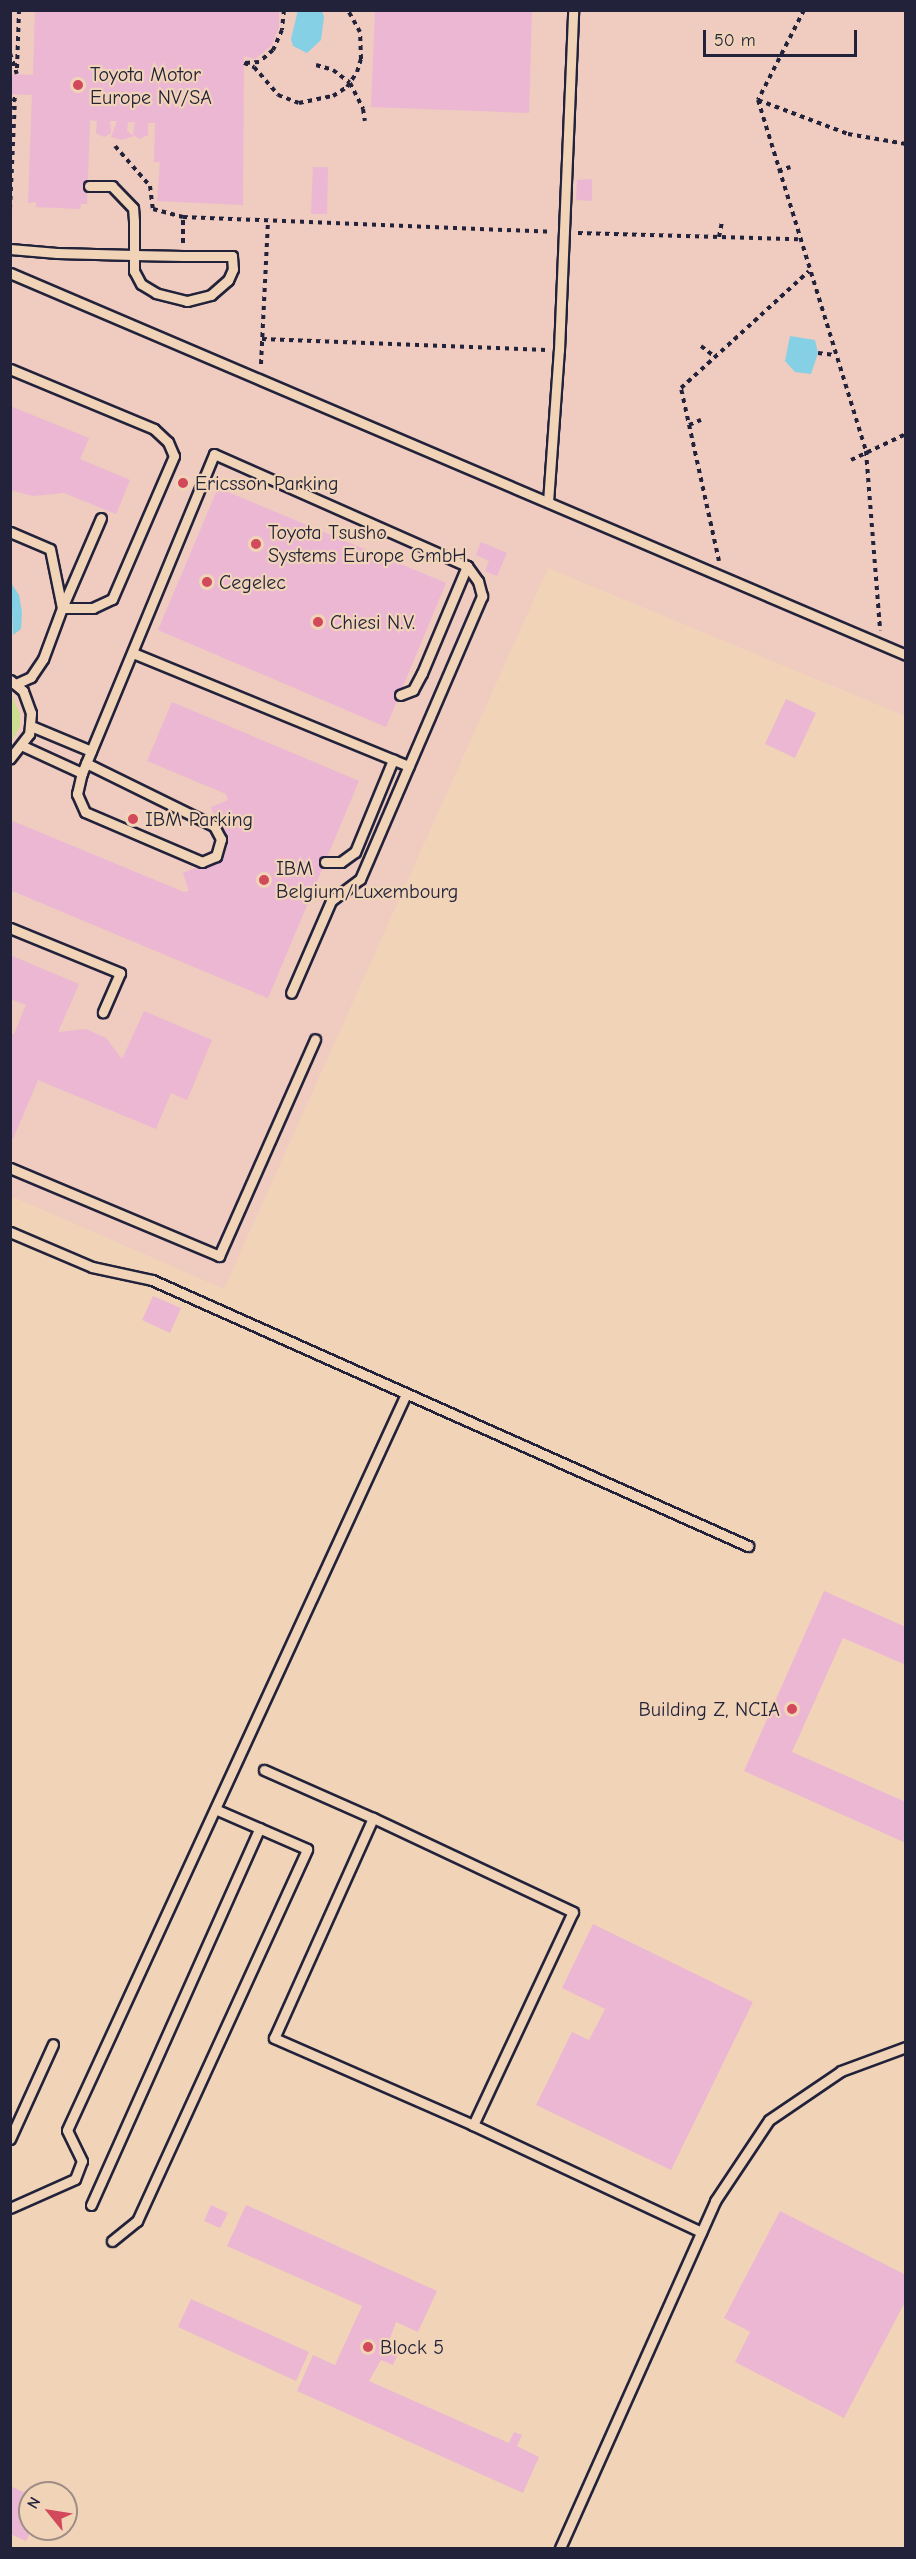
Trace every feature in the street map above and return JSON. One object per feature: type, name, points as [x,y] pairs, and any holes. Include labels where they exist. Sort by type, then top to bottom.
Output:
[{"type":"lane","points":[[549,502],[560,350],[573,10]]},
{"type":"lane","points":[[10,249],[134,255],[232,256],[233,269],[228,280],[211,295],[187,301],[156,293],[141,284],[134,271],[134,255],[132,208],[112,186],[89,186]]},
{"type":"lane","points":[[10,273],[549,502],[723,579],[906,655]]},
{"type":"lane","points":[[10,369],[154,429],[168,442],[174,456],[112,599],[93,608],[62,608]]},
{"type":"lane","points":[[86,763],[214,826],[221,839],[216,856],[202,862],[85,812],[77,794],[82,773],[91,750],[134,653],[214,454],[467,566],[478,580],[482,596],[360,879],[331,901],[291,993]]},
{"type":"lane","points":[[10,758],[23,747],[31,726],[28,700],[13,682],[31,677],[43,659],[62,608],[101,518]]},
{"type":"lane","points":[[10,532],[50,549],[62,608]]},
{"type":"lane","points":[[399,695],[413,690],[422,674],[467,566]]},
{"type":"lane","points":[[134,653],[409,766]]},
{"type":"lane","points":[[31,726],[91,750]]},
{"type":"lane","points":[[23,747],[82,773]]},
{"type":"lane","points":[[325,862],[341,862],[355,852],[393,760]]},
{"type":"lane","points":[[10,928],[120,973],[103,1012]]},
{"type":"lane","points":[[10,1168],[219,1256],[315,1039]]},
{"type":"lane","points":[[10,1232],[92,1267],[152,1280],[405,1396],[748,1546]]},
{"type":"lane","points":[[10,2208],[75,2179],[82,2161],[67,2130],[405,1396]]},
{"type":"lane","points":[[264,1770],[373,1818],[573,1912],[473,2125]]},
{"type":"lane","points":[[112,2241],[137,2221],[307,1849],[215,1809]]},
{"type":"lane","points":[[373,1818],[274,2038],[473,2125],[701,2232]]},
{"type":"lane","points":[[91,2205],[260,1828]]},
{"type":"lane","points":[[10,2139],[53,2044]]},
{"type":"lane","points":[[560,2548],[715,2201],[769,2120],[841,2071],[906,2047]]},
{"type":"path","points":[[17,74],[19,10]]},
{"type":"path","points":[[284,10],[282,30],[273,50],[259,62],[244,63],[254,68],[278,95],[299,103],[322,101],[350,83],[361,59],[362,46],[356,20],[348,10]]},
{"type":"path","points":[[804,10],[758,100],[798,239],[866,452],[881,645]]},
{"type":"path","points":[[10,53],[17,68]]},
{"type":"path","points":[[316,65],[333,70],[350,83],[363,109],[364,121]]},
{"type":"path","points":[[10,209],[16,94]]},
{"type":"path","points":[[10,110],[15,100]]},
{"type":"path","points":[[758,100],[848,134],[906,144]]},
{"type":"path","points":[[115,146],[150,186],[153,208],[183,217],[564,233],[798,239]]},
{"type":"path","points":[[778,171],[790,167]]},
{"type":"path","points":[[183,217],[183,256]]},
{"type":"path","points":[[255,379],[261,364],[268,221]]},
{"type":"path","points":[[719,237],[722,221]]},
{"type":"path","points":[[723,579],[681,388],[809,271]]},
{"type":"path","points":[[262,339],[560,350]]},
{"type":"path","points":[[701,346],[715,357]]},
{"type":"path","points":[[818,353],[835,355]]},
{"type":"path","points":[[689,425],[701,420]]},
{"type":"path","points":[[851,460],[906,434]]},
{"type":"shaded area","points":[[11,11],[905,11],[905,716],[548,568],[224,1289],[11,1196]]},
{"type":"green space","points":[[10,692],[20,714],[20,726],[11,742]]},
{"type":"water","points":[[298,10],[322,11],[324,17],[321,40],[307,53],[293,46],[291,39]]},
{"type":"water","points":[[790,336],[815,340],[818,353],[811,374],[795,372],[785,361]]},
{"type":"water","points":[[11,583],[19,595],[22,612],[21,629],[13,635]]},
{"type":"building","points":[[35,10],[279,10],[279,27],[272,45],[255,59],[244,56],[243,205],[157,201],[160,162],[154,162],[155,123],[148,123],[148,135],[139,139],[133,134],[135,122],[128,122],[127,131],[134,136],[122,140],[111,137],[117,121],[110,121],[111,133],[104,137],[96,133],[97,121],[90,120],[87,204],[81,204],[80,209],[36,207],[36,202],[28,203],[32,95],[10,94],[10,74],[33,75]]},
{"type":"building","points":[[375,10],[532,10],[529,113],[371,107]]},
{"type":"building","points":[[313,167],[328,167],[327,214],[311,214]]},
{"type":"building","points":[[592,179],[592,201],[576,200],[577,180]]},
{"type":"building","points":[[10,406],[89,438],[80,459],[130,480],[116,514],[64,493],[33,496],[10,490]]},
{"type":"building","points":[[218,488],[446,583],[386,727],[158,630]]},
{"type":"building","points":[[481,542],[507,553],[497,576],[485,571],[489,561],[476,555]]},
{"type":"building","points":[[786,699],[816,713],[795,758],[765,744]]},
{"type":"building","points":[[172,702],[359,781],[268,998],[10,890],[10,820],[184,892],[189,891],[183,873],[223,856],[227,848],[211,807],[228,800],[226,794],[147,761]]},
{"type":"building","points":[[10,955],[79,984],[58,1032],[86,1029],[106,1038],[122,1059],[144,1011],[212,1040],[187,1100],[171,1093],[156,1129],[38,1080],[13,1139],[10,1137],[10,1033],[14,1034],[26,1005],[10,999]]},
{"type":"building","points":[[153,1296],[181,1308],[170,1333],[142,1320]]},
{"type":"building","name":"Building Z, NCIA","points":[[824,1591],[906,1627],[906,1665],[843,1638],[792,1752],[906,1802],[906,1843],[744,1771]]},
{"type":"building","points":[[593,1924],[753,2002],[671,2170],[536,2105],[572,2032],[589,2040],[605,2009],[562,1988]]},
{"type":"building","points":[[211,2205],[228,2213],[220,2228],[204,2221]]},
{"type":"building","name":"Block 5","points":[[246,2205],[437,2291],[418,2332],[396,2322],[388,2344],[400,2350],[393,2365],[381,2360],[369,2381],[509,2443],[514,2432],[522,2435],[517,2446],[539,2457],[523,2493],[297,2391],[313,2355],[335,2365],[362,2306],[227,2246]]},
{"type":"building","points":[[780,2211],[906,2275],[906,2300],[844,2418],[735,2362],[750,2332],[724,2318]]},
{"type":"building","points":[[191,2299],[309,2352],[296,2381],[178,2327]]},
{"type":"building","points":[[10,2486],[18,2490],[18,2538],[10,2534]]},
{"type":"place","name":"Toyota Motor Europe NV/SA","points":[[78,85]]},
{"type":"place","name":"Ericsson Parking","points":[[183,483]]},
{"type":"place","name":"Toyota Tsusho Systems Europe GmbH","points":[[256,544]]},
{"type":"place","name":"Cegelec","points":[[207,582]]},
{"type":"place","name":"Chiesi N.V.","points":[[318,622]]},
{"type":"place","name":"IBM Parking","points":[[133,819]]},
{"type":"place","name":"IBM Belgium/Luxembourg","points":[[264,880]]},
{"type":"place","name":"Building Z, NCIA","points":[[792,1709]]},
{"type":"place","name":"Block 5","points":[[368,2347]]}]
